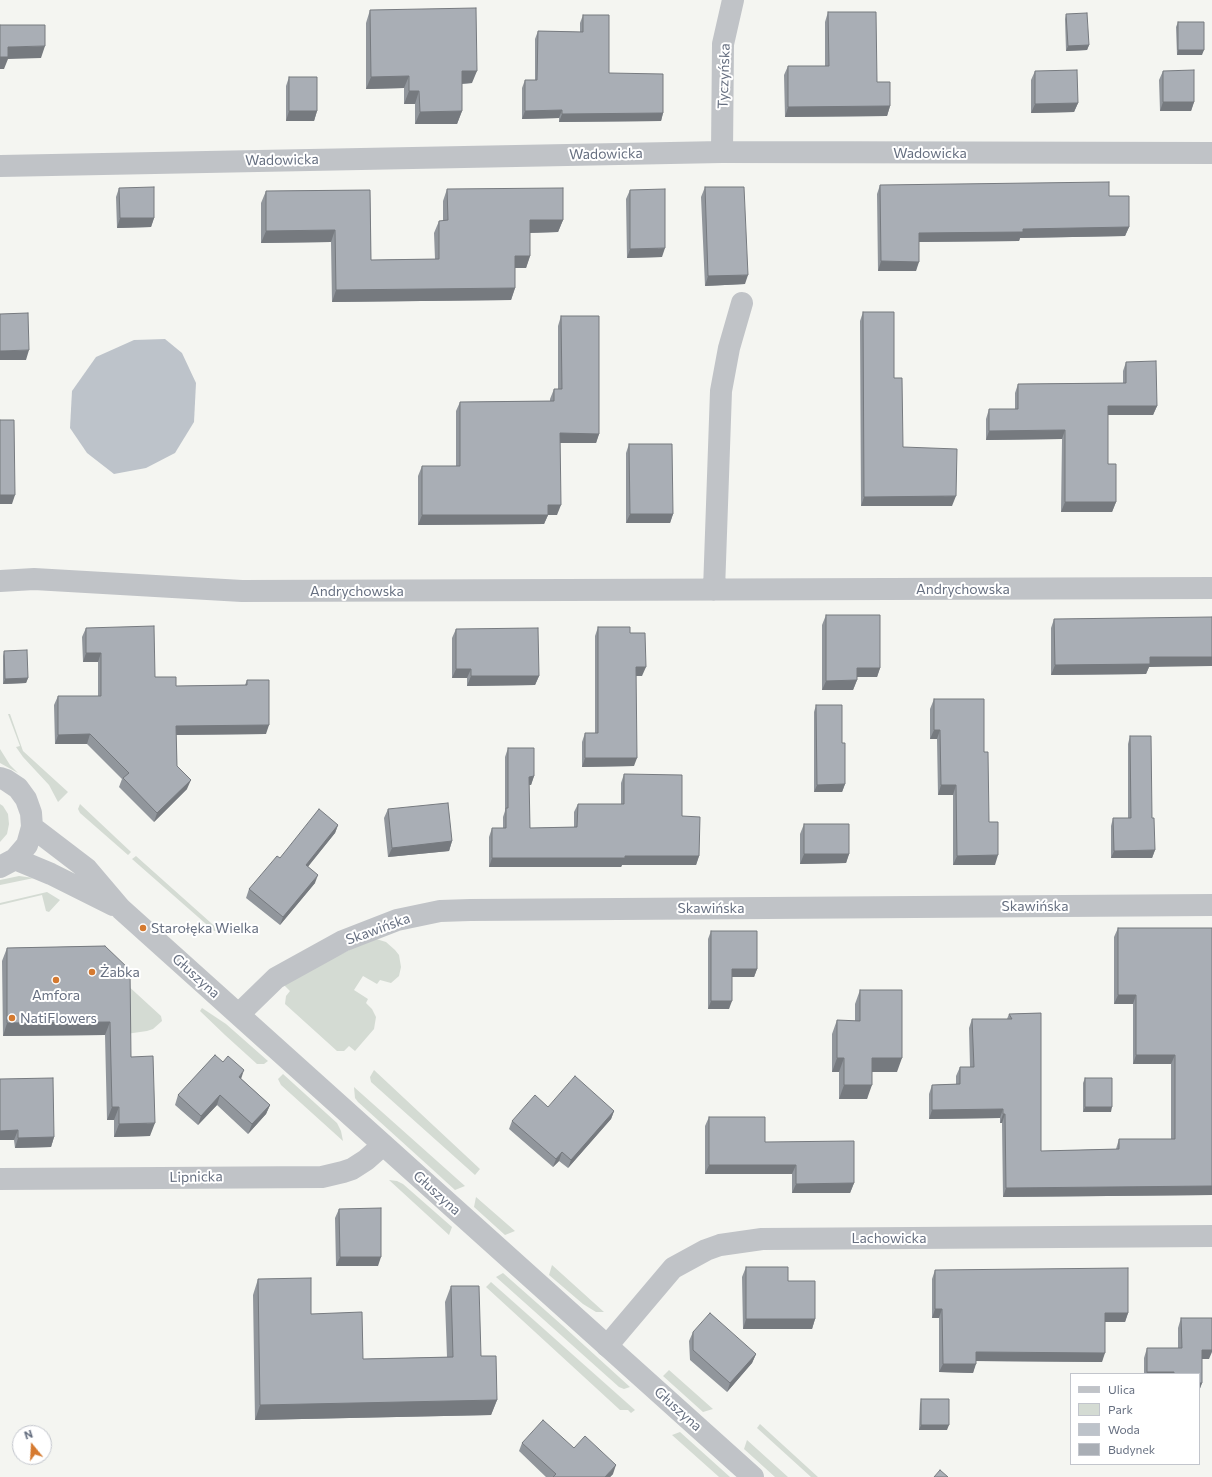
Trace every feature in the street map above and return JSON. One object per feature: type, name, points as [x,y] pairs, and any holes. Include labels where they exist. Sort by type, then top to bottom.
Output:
[{"type":"street","name":"Tyczyńska","points":[[722,152],[723,44],[733,0]]},
{"type":"street","name":"Wadowicka","points":[[0,166],[722,152],[1212,153]]},
{"type":"street","points":[[714,590],[721,391],[729,348],[742,303]]},
{"type":"street","name":"Andrychowska","points":[[0,581],[34,579],[242,591],[1212,588]]},
{"type":"street","points":[[0,778],[18,788],[26,799],[31,813],[32,827],[27,845],[7,863]]},
{"type":"street","name":"Głuszyna","points":[[32,827],[87,869],[121,909],[240,1014],[383,1145],[753,1477]]},
{"type":"street","name":"Głuszyna","points":[[7,863],[51,874],[121,909]]},
{"type":"street","name":"Skawińska","points":[[240,1014],[276,978],[343,941],[397,920],[440,911],[1212,905]]},
{"type":"street","name":"Lipnicka","points":[[0,1179],[322,1177],[343,1172],[352,1168],[366,1160],[383,1145]]},
{"type":"street","name":"Lachowicka","points":[[607,1346],[674,1268],[706,1250],[720,1245],[762,1239],[1212,1236]]},
{"type":"green space","points":[[8,714],[10,714],[23,751],[68,792],[58,802],[49,785],[23,757],[16,747],[20,746]]},
{"type":"green space","points":[[0,749],[10,765],[18,773],[0,763]]},
{"type":"green space","points":[[0,804],[8,814],[9,824],[7,834],[0,842]]},
{"type":"green space","points":[[80,804],[131,852],[128,855],[80,813],[78,809]]},
{"type":"green space","points":[[136,856],[220,931],[214,931],[132,859]]},
{"type":"green space","points":[[19,876],[34,878],[0,885],[0,880]]},
{"type":"green space","points":[[47,892],[60,900],[49,912],[46,911],[42,895],[0,905],[0,903]]},
{"type":"green space","points":[[373,938],[386,942],[399,955],[401,967],[399,976],[391,983],[380,980],[377,984],[363,976],[354,990],[368,999],[366,1003],[372,1009],[376,1017],[374,1029],[355,1051],[349,1046],[344,1051],[337,1051],[285,1004],[286,996],[290,991],[284,985],[292,979]]},
{"type":"green space","points":[[125,983],[161,1016],[162,1021],[153,1029],[126,1034]]},
{"type":"green space","points":[[202,1008],[226,1024],[268,1061],[264,1064],[257,1064],[200,1011]]},
{"type":"green space","points":[[374,1070],[480,1169],[475,1175],[371,1082],[370,1077]]},
{"type":"green space","points":[[283,1074],[337,1123],[341,1131],[343,1141],[281,1085],[278,1079]]},
{"type":"green space","points":[[354,1087],[465,1186],[455,1190],[358,1102],[355,1098]]},
{"type":"green space","points":[[389,1180],[397,1181],[403,1184],[452,1227],[449,1235]]},
{"type":"green space","points":[[476,1197],[515,1231],[505,1235],[474,1207]]},
{"type":"green space","points":[[552,1265],[604,1312],[596,1312],[583,1304],[549,1275]]},
{"type":"green space","points":[[503,1273],[630,1387],[624,1389],[619,1387],[496,1277]]},
{"type":"green space","points":[[491,1282],[635,1410],[631,1413],[628,1410],[620,1410],[486,1287]]},
{"type":"green space","points":[[669,1370],[713,1409],[703,1412],[663,1376]]},
{"type":"green space","points":[[760,1424],[818,1477],[811,1477],[757,1428]]},
{"type":"green space","points":[[680,1432],[730,1477],[719,1477],[672,1435]]},
{"type":"green space","points":[[747,1440],[788,1477],[775,1477],[744,1449]]},
{"type":"water","points":[[165,339],[182,353],[196,383],[194,422],[175,453],[146,468],[114,474],[87,453],[70,428],[72,391],[96,357],[134,340]]},
{"type":"building","points":[[476,8],[477,71],[462,71],[462,111],[420,112],[419,91],[409,91],[409,76],[371,77],[370,10]]},
{"type":"building","points":[[828,12],[876,12],[877,82],[890,82],[890,106],[788,107],[788,66],[829,66]]},
{"type":"building","points":[[1087,13],[1089,45],[1068,46],[1066,14]]},
{"type":"building","points":[[583,15],[609,15],[609,73],[663,74],[663,113],[562,114],[562,110],[525,111],[525,80],[537,80],[538,31],[583,32]]},
{"type":"building","points":[[1178,22],[1204,22],[1204,50],[1178,50]]},
{"type":"building","points":[[0,25],[45,25],[45,46],[8,47],[8,57],[0,57]]},
{"type":"building","points":[[1077,70],[1078,103],[1035,104],[1035,71]]},
{"type":"building","points":[[1194,70],[1194,102],[1163,102],[1163,71]]},
{"type":"building","points":[[289,77],[317,77],[317,111],[289,111]]},
{"type":"building","points":[[1109,182],[1109,196],[1129,196],[1129,227],[1023,229],[1023,232],[919,233],[919,262],[881,261],[880,185]]},
{"type":"building","points":[[154,187],[154,218],[120,218],[119,188]]},
{"type":"building","points":[[705,187],[744,187],[748,275],[708,276]]},
{"type":"building","points":[[563,188],[563,220],[530,220],[530,256],[515,256],[515,288],[336,290],[335,230],[266,231],[266,191],[370,190],[371,260],[439,259],[439,221],[448,220],[447,189]]},
{"type":"building","points":[[665,189],[665,248],[630,249],[630,190]]},
{"type":"building","points":[[863,312],[894,312],[894,378],[902,378],[903,447],[957,449],[956,496],[864,497]]},
{"type":"building","points":[[28,313],[29,350],[0,351],[0,314]]},
{"type":"building","points":[[561,316],[599,316],[599,434],[560,433],[561,505],[548,505],[548,515],[422,515],[422,466],[460,466],[460,402],[554,401],[554,389],[562,389]]},
{"type":"building","points":[[1156,361],[1157,406],[1108,406],[1108,464],[1116,464],[1116,502],[1065,502],[1065,430],[989,431],[989,409],[1018,409],[1018,384],[1126,383],[1126,362]]},
{"type":"building","points":[[0,420],[14,420],[15,495],[0,495]]},
{"type":"building","points":[[629,444],[672,444],[673,514],[630,514]]},
{"type":"building","points":[[826,615],[880,615],[880,668],[857,668],[857,680],[826,681]]},
{"type":"building","points":[[1212,617],[1212,657],[1150,657],[1150,664],[1055,665],[1054,619]]},
{"type":"building","points":[[154,626],[155,677],[176,677],[176,686],[247,685],[247,680],[269,680],[269,725],[176,726],[177,766],[191,780],[157,813],[123,778],[129,773],[90,734],[58,735],[58,696],[101,696],[101,653],[86,653],[86,628]]},
{"type":"building","points":[[598,627],[630,627],[630,633],[645,633],[646,667],[636,667],[637,758],[585,758],[585,733],[598,733]]},
{"type":"building","points":[[538,628],[539,676],[471,676],[471,669],[456,669],[456,629]]},
{"type":"building","points":[[27,650],[28,678],[5,679],[4,651]]},
{"type":"building","points":[[934,699],[984,699],[984,752],[988,752],[989,822],[998,822],[998,855],[957,856],[956,785],[941,785],[940,730],[934,730]]},
{"type":"building","points":[[816,705],[842,705],[842,743],[845,743],[845,784],[817,785]]},
{"type":"building","points":[[1130,736],[1151,736],[1152,818],[1154,818],[1155,850],[1114,851],[1113,818],[1131,818]]},
{"type":"building","points":[[508,748],[534,748],[534,776],[529,777],[530,828],[577,827],[578,804],[624,804],[624,774],[682,775],[682,816],[700,817],[699,856],[625,856],[625,858],[492,858],[492,828],[506,828],[506,808],[508,808]]},
{"type":"building","points":[[448,803],[452,841],[392,848],[388,809]]},
{"type":"building","points":[[319,809],[338,825],[306,865],[318,875],[283,917],[249,889],[277,856],[280,858]]},
{"type":"building","points":[[804,824],[849,824],[849,854],[804,854]]},
{"type":"building","points":[[1118,928],[1212,928],[1212,1186],[1006,1188],[1005,1114],[1003,1114],[1003,1109],[932,1110],[932,1085],[960,1084],[960,1067],[974,1067],[972,1019],[1012,1019],[1009,1014],[1041,1013],[1041,1151],[1119,1149],[1119,1139],[1175,1139],[1175,1055],[1136,1055],[1136,995],[1118,995]]},
{"type":"building","points":[[711,931],[757,931],[757,969],[732,969],[732,1001],[711,1001]]},
{"type":"building","points":[[105,946],[130,970],[131,1057],[153,1056],[155,1123],[119,1124],[119,1107],[112,1107],[110,1022],[7,1023],[7,948]]},
{"type":"building","points":[[860,990],[902,990],[902,1058],[872,1058],[872,1085],[844,1085],[844,1058],[837,1058],[837,1020],[860,1021]]},
{"type":"building","points":[[215,1055],[223,1062],[228,1056],[244,1070],[239,1077],[270,1105],[252,1124],[220,1095],[201,1116],[178,1095]]},
{"type":"building","points":[[575,1076],[614,1111],[571,1160],[562,1152],[556,1159],[512,1121],[535,1095],[548,1107]]},
{"type":"building","points":[[53,1078],[54,1137],[18,1138],[18,1130],[0,1131],[0,1079]]},
{"type":"building","points":[[1085,1078],[1112,1078],[1112,1107],[1085,1107]]},
{"type":"building","points":[[709,1117],[765,1117],[765,1142],[854,1141],[854,1183],[796,1184],[796,1165],[709,1165]]},
{"type":"building","points":[[381,1208],[381,1257],[340,1257],[339,1209]]},
{"type":"building","points":[[746,1267],[788,1267],[788,1281],[815,1281],[815,1319],[746,1319]]},
{"type":"building","points":[[1128,1268],[1128,1313],[1105,1313],[1105,1353],[976,1352],[976,1364],[943,1364],[942,1309],[935,1309],[935,1270]]},
{"type":"building","points":[[311,1278],[311,1314],[362,1312],[363,1359],[453,1357],[451,1286],[479,1286],[481,1356],[496,1356],[497,1400],[260,1405],[258,1279]]},
{"type":"building","points":[[710,1313],[756,1354],[730,1383],[693,1350],[693,1332]]},
{"type":"building","points":[[1181,1318],[1212,1318],[1212,1350],[1202,1350],[1202,1383],[1200,1383],[1200,1373],[1147,1372],[1147,1348],[1182,1348]]},
{"type":"building","points":[[921,1399],[949,1399],[949,1425],[921,1425]]},
{"type":"building","points":[[543,1420],[574,1448],[585,1436],[616,1465],[605,1477],[553,1477],[556,1474],[522,1443]]},
{"type":"building","points":[[940,1470],[948,1477],[934,1477]]},
{"type":"place","name":"Starołęka Wielka","points":[[143,928]]},
{"type":"place","name":"Żabka","points":[[92,972]]},
{"type":"place","name":"Amfora","points":[[56,980]]},
{"type":"place","name":"NatiFlowers","points":[[12,1018]]}]
